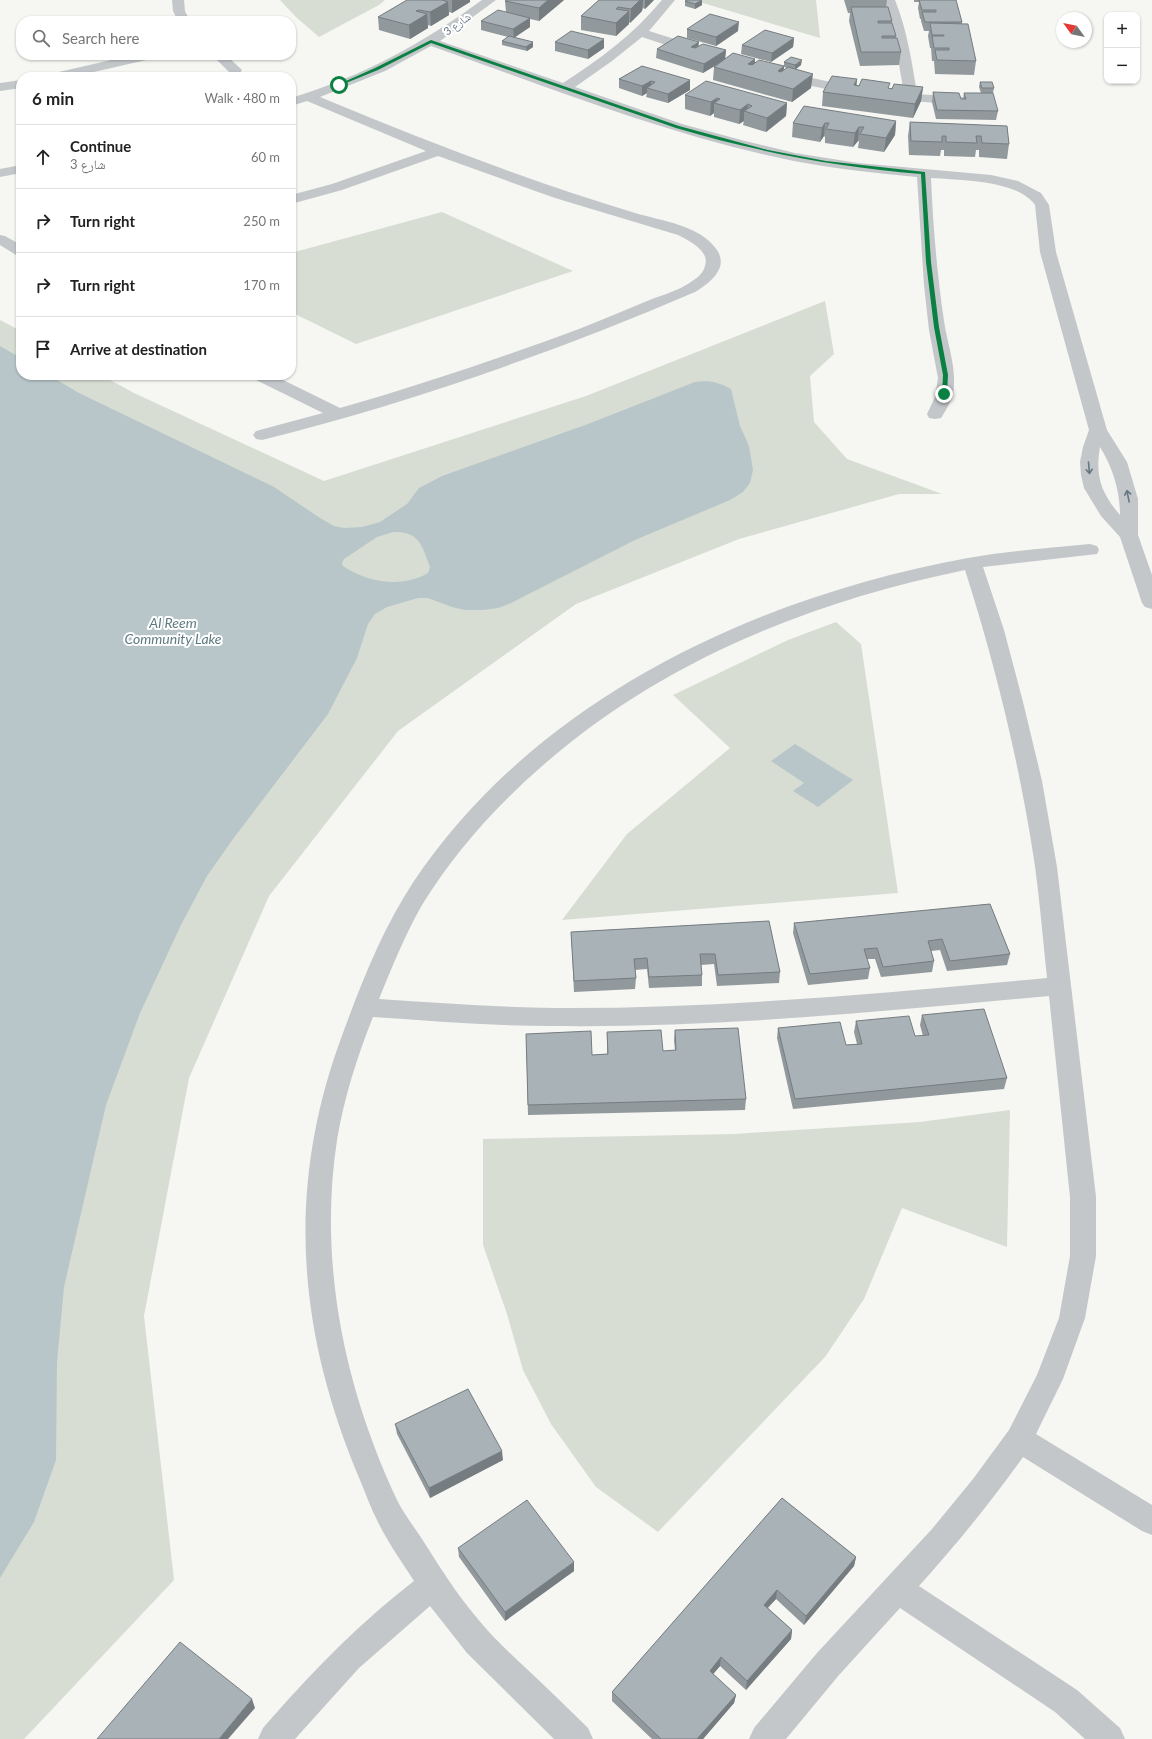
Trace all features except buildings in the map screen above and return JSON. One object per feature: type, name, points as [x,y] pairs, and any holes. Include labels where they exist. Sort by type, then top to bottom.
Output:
[{"type":"street","points":[[178,0],[178,12],[181,16]]},
{"type":"street","name":"شارع 3","points":[[296,101],[377,69],[431,42],[490,0]]},
{"type":"street","points":[[565,88],[604,62],[640,32],[669,0]]},
{"type":"street","points":[[889,0],[900,31],[911,98]]},
{"type":"street","points":[[640,32],[707,53]]},
{"type":"street","points":[[431,42],[677,127],[742,145],[826,162],[876,169],[1002,181],[1027,189],[1040,200],[1055,280],[1098,430],[1118,462],[1124,481],[1129,499],[1129,535],[1152,603]]},
{"type":"street","points":[[77,72],[128,60]]},
{"type":"street","points":[[224,60],[235,70]]},
{"type":"street","points":[[773,74],[810,83],[873,94],[976,102]]},
{"type":"street","points":[[0,87],[16,85]]},
{"type":"street","points":[[262,435],[339,414],[466,375],[609,323],[690,290],[710,274],[714,264],[713,255],[707,246],[697,238],[683,232],[583,202],[438,151],[308,97]]},
{"type":"street","points":[[296,199],[337,187],[438,151]]},
{"type":"street","points":[[0,173],[16,170]]},
{"type":"street","points":[[924,173],[926,232],[931,286],[936,327],[946,375],[944,394],[935,414]]},
{"type":"street","points":[[0,239],[16,249]]},
{"type":"street","points":[[270,380],[339,414]]},
{"type":"street","points":[[1098,430],[1090,446],[1088,463],[1091,481],[1098,499],[1108,515],[1129,535]]},
{"type":"street","points":[[577,1739],[545,1710],[465,1628],[434,1584],[389,1512],[356,1439],[334,1366],[321,1295],[317,1226],[322,1161],[333,1099],[348,1049],[381,964],[400,924],[423,885],[449,849],[478,816],[540,757],[574,730],[637,686],[732,636],[776,617],[873,585],[972,563],[1023,556],[1090,550]]},
{"type":"street","points":[[765,1739],[828,1664],[898,1589],[983,1490],[1019,1439],[1049,1378],[1069,1324],[1083,1256],[1084,1198],[1058,986],[1046,867],[1031,781],[1013,702],[994,630],[972,563]]},
{"type":"street","points":[[364,1007],[508,1017],[659,1016],[813,1008],[1058,986]]},
{"type":"street","points":[[1019,1439],[1152,1521]]},
{"type":"street","points":[[274,1739],[312,1695],[338,1668],[369,1638],[434,1584]]},
{"type":"street","points":[[898,1589],[1066,1701],[1109,1739]]},
{"type":"shaded area","points":[[280,0],[385,0],[379,5],[319,37],[295,16]]},
{"type":"shaded area","points":[[693,0],[816,0],[820,38]]},
{"type":"shaded area","points":[[442,212],[573,271],[356,344],[296,314],[296,252]]},
{"type":"shaded area","name":"Al Reem Community Lake","points":[[825,301],[834,354],[810,376],[814,422],[847,459],[942,494],[899,494],[739,539],[576,604],[398,731],[269,896],[189,1078],[144,1316],[174,1580],[24,1739],[0,1739],[0,320],[16,328],[16,380],[110,380],[134,393],[324,481],[586,396]]},
{"type":"shaded area","points":[[836,622],[861,644],[898,893],[562,920],[627,834],[730,748],[673,695],[788,640]]},
{"type":"shaded area","points":[[1010,1110],[1007,1247],[902,1208],[864,1299],[825,1357],[658,1532],[596,1487],[551,1424],[523,1370],[507,1314],[483,1245],[483,1139],[734,1134],[920,1122]]},
{"type":"water","name":"Al Reem Community Lake","points":[[0,346],[16,355],[16,380],[57,380],[79,393],[274,487],[320,518],[334,526],[344,528],[362,527],[380,522],[407,504],[419,488],[442,476],[588,424],[695,382],[713,382],[731,389],[740,426],[749,446],[753,470],[750,483],[743,492],[730,500],[635,540],[511,603],[498,608],[465,610],[428,598],[418,598],[387,607],[375,614],[368,624],[357,658],[328,714],[233,839],[207,876],[181,925],[140,1013],[106,1105],[64,1287],[57,1362],[56,1460],[34,1522],[0,1578]],"holes":[[[393,532],[409,534],[422,546],[430,567],[428,573],[418,578],[407,581],[385,582],[363,576],[343,566],[342,563],[344,559],[377,537]]]},
{"type":"water","points":[[795,744],[853,780],[818,807],[793,791],[804,783],[771,761]]},
{"type":"route","points":[[339,85],[377,69],[431,42],[677,127],[742,145],[795,157],[826,162],[876,169],[924,173],[924,203],[928,262],[936,327],[946,375],[944,394]]}]
